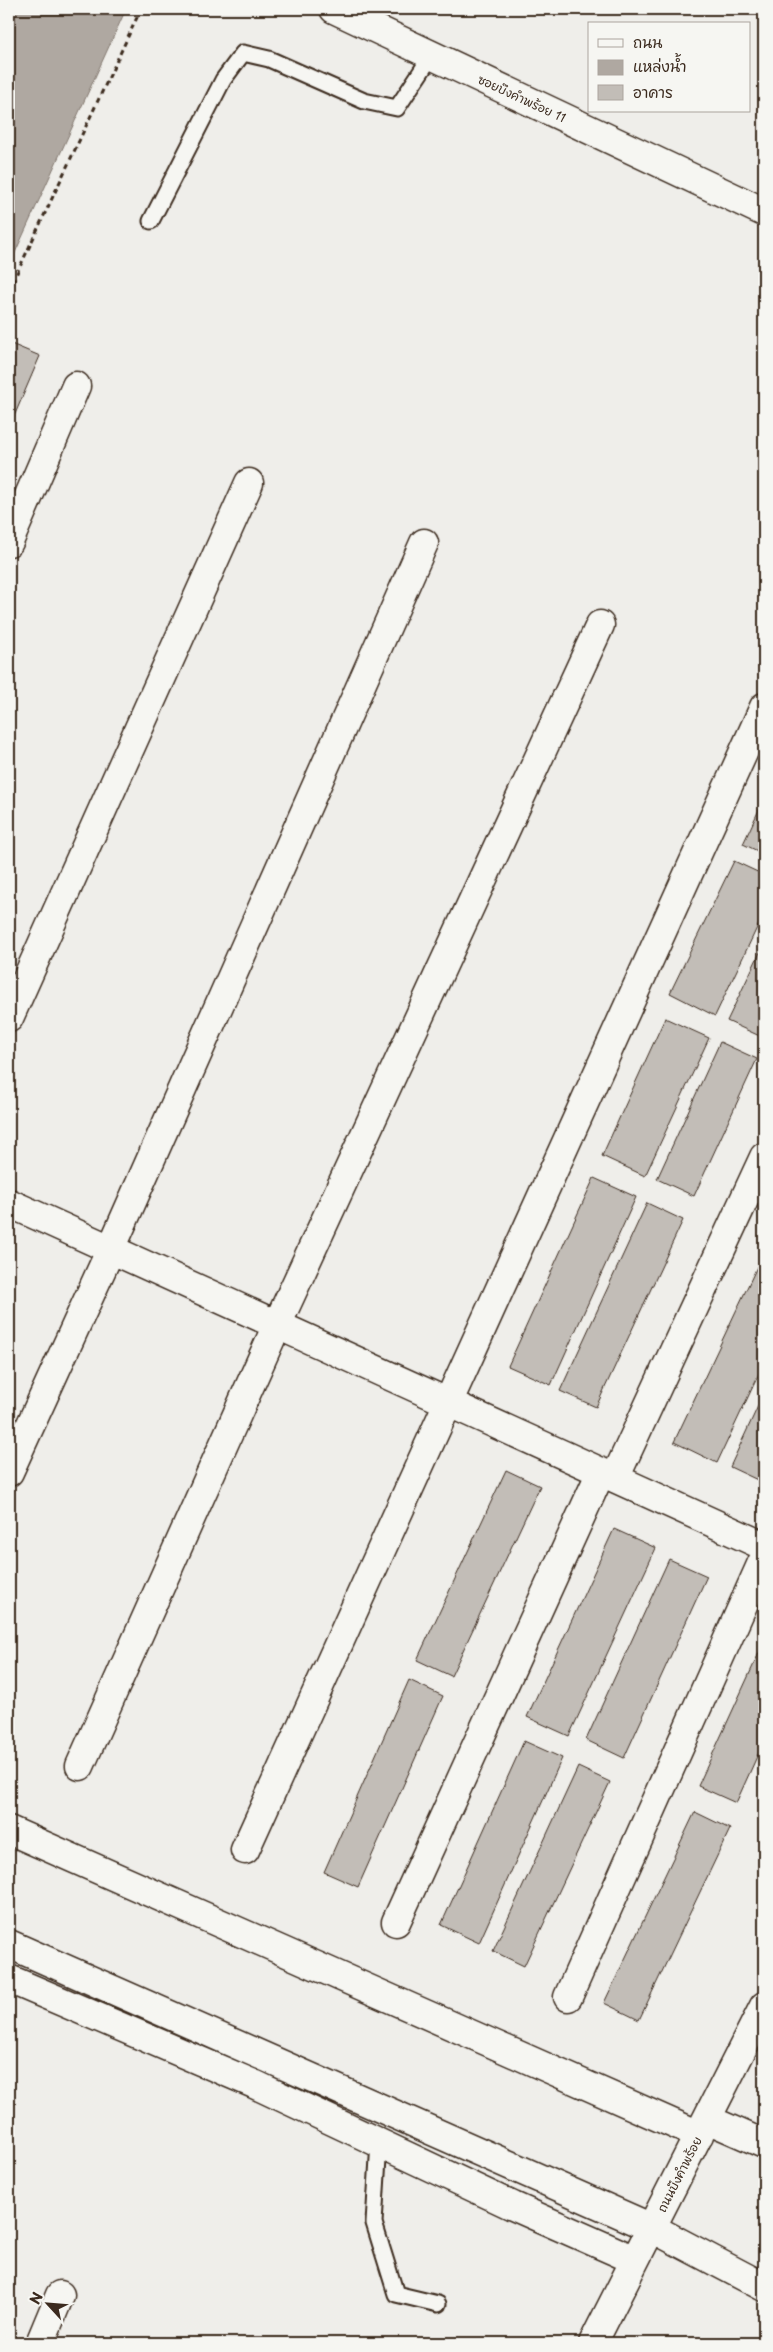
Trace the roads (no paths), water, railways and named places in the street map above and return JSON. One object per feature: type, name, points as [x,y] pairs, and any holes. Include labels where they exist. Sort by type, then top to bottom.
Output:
[{"type":"street","name":"ซอยบึงคำพร้อย 11","points":[[334,9],[764,212]]},
{"type":"street","points":[[9,542],[76,386]]},
{"type":"street","points":[[9,1018],[249,482]]},
{"type":"street","points":[[9,1472],[111,1249],[424,543]]},
{"type":"street","points":[[80,1766],[277,1325],[600,626]]},
{"type":"street","points":[[245,1850],[764,707]]},
{"type":"street","points":[[396,1922],[608,1475],[764,1157]]},
{"type":"street","points":[[9,1203],[764,1546]]},
{"type":"street","points":[[568,1997],[764,1558]]},
{"type":"street","points":[[9,1830],[703,2127],[764,2144]]},
{"type":"street","points":[[9,1944],[652,2228],[764,2287]]},
{"type":"street","points":[[9,1979],[254,2084],[635,2260]]},
{"type":"street","name":"ถนนบึงคำพร้อย","points":[[593,2343],[764,2006]]},
{"type":"street","points":[[40,2343],[60,2295]]},
{"type":"lane","points":[[151,221],[222,80],[243,53],[269,59],[364,100],[397,108],[432,55]]},
{"type":"lane","points":[[379,2142],[374,2223],[396,2294],[438,2304]]},
{"type":"water","points":[[9,9],[126,9],[9,266]]}]
